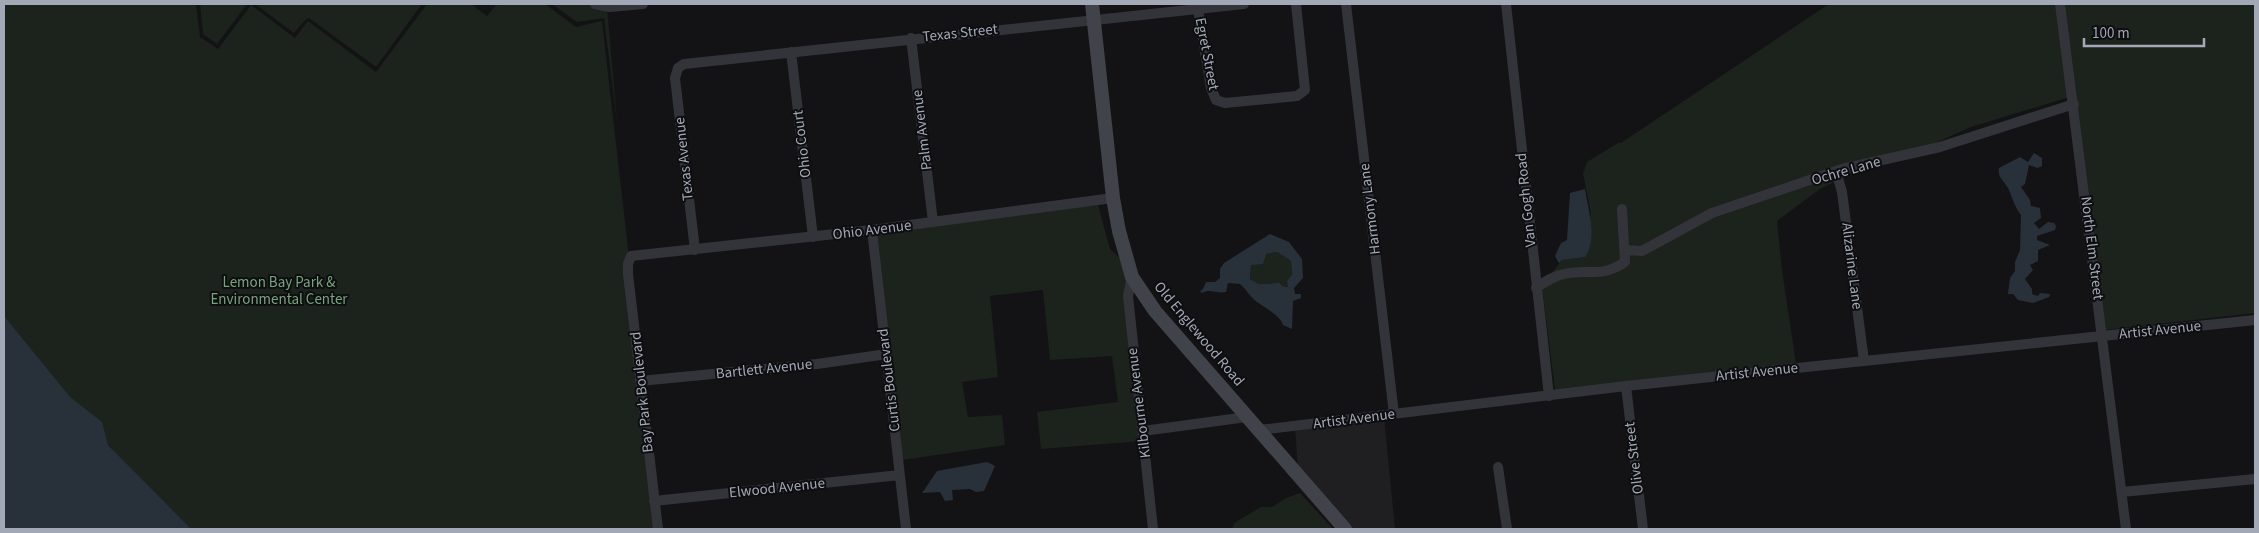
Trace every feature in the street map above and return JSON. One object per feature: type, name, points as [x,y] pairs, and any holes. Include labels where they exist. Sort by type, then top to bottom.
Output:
[{"type":"street","points":[[595,4],[610,7],[643,4]]},
{"type":"street","name":"Old Englewood Road","points":[[1092,4],[1113,198],[1119,231],[1132,277],[1156,311],[1345,529]]},
{"type":"street","name":"Texas Street","points":[[678,68],[684,64],[911,38],[1244,4]]},
{"type":"street","name":"Egret Street","points":[[1198,9],[1211,88],[1216,100],[1226,102],[1302,94],[1306,84],[1296,4]]},
{"type":"street","name":"Harmony Lane","points":[[1346,4],[1394,414]]},
{"type":"street","name":"Van Gogh Road","points":[[1506,4],[1549,396]]},
{"type":"street","name":"North Elm Street","points":[[2060,4],[2126,529]]},
{"type":"street","name":"Palm Avenue","points":[[911,38],[933,222]]},
{"type":"street","name":"Ohio Court","points":[[791,52],[813,237]]},
{"type":"street","name":"Texas Avenue","points":[[678,68],[675,78],[695,250]]},
{"type":"street","name":"Ochre Lane","points":[[1624,250],[1642,251],[1712,213],[1836,171],[1940,147],[2074,104]]},
{"type":"street","name":"Alizarine Lane","points":[[1836,171],[1843,202],[1864,361]]},
{"type":"street","name":"Ohio Avenue","points":[[631,256],[872,230],[1113,198]]},
{"type":"street","points":[[1536,288],[1555,276],[1565,273],[1597,274],[1611,271],[1625,262],[1622,209]]},
{"type":"street","name":"Curtis Boulevard","points":[[872,230],[906,529]]},
{"type":"street","name":"Bay Park Boulevard","points":[[631,256],[628,264],[628,274],[658,529]]},
{"type":"street","name":"Kilbourne Avenue","points":[[1132,277],[1128,296],[1153,529]]},
{"type":"street","name":"Artist Avenue","points":[[1259,430],[1626,386],[2255,320]]},
{"type":"street","name":"Bartlett Avenue","points":[[640,381],[817,364],[886,354]]},
{"type":"street","name":"Olive Street","points":[[1626,386],[1643,529]]},
{"type":"street","points":[[1143,431],[1247,417]]},
{"type":"street","points":[[1498,467],[1507,529]]},
{"type":"street","name":"Elwood Avenue","points":[[654,500],[900,475]]},
{"type":"street","points":[[2122,492],[2255,480]]},
{"type":"shaded area","points":[[2034,153],[2042,158],[2042,166],[2038,168],[2029,165],[2025,184],[2021,187],[2030,200],[2031,206],[2040,208],[2041,218],[2034,223],[2039,229],[2048,222],[2054,223],[2056,226],[2055,230],[2037,236],[2037,240],[2050,245],[2038,250],[2038,261],[2030,265],[2033,270],[2025,279],[2032,289],[2032,294],[2038,296],[2040,293],[2050,294],[2049,297],[2033,303],[2018,300],[2013,294],[2008,294],[2010,278],[2015,271],[2015,262],[2020,250],[2021,215],[2000,177],[1999,168],[2020,157],[2028,162]]},
{"type":"shaded area","points":[[1585,189],[1592,233],[1589,249],[1585,257],[1562,260],[1559,263],[1555,256],[1561,243],[1567,240],[1570,193]]},
{"type":"shaded area","points":[[1270,234],[1289,242],[1302,259],[1303,278],[1294,288],[1295,294],[1301,294],[1301,298],[1293,301],[1292,329],[1283,325],[1276,315],[1255,300],[1240,284],[1228,283],[1226,292],[1208,291],[1202,293],[1200,291],[1206,282],[1215,282],[1220,278],[1220,269],[1224,263]],"holes":[[[1277,252],[1291,261],[1292,275],[1287,281],[1288,287],[1282,286],[1280,283],[1259,284],[1250,279],[1251,265],[1263,264],[1266,254]]]},
{"type":"shaded area","points":[[4,316],[70,397],[102,422],[108,445],[191,529],[4,529]]},
{"type":"shaded area","points":[[1384,417],[1395,529],[1351,529],[1298,470],[1295,427]]},
{"type":"shaded area","points":[[987,462],[995,466],[984,491],[976,492],[970,489],[952,490],[953,500],[945,501],[940,492],[922,493],[937,471]]},
{"type":"green space","name":"Lemon Bay Park & Environmental Center","points":[[4,4],[196,4],[200,37],[218,49],[251,5],[295,38],[308,21],[376,72],[427,4],[471,4],[487,16],[497,4],[545,4],[576,27],[602,21],[660,529],[180,529],[4,322]]},
{"type":"green space","points":[[200,4],[247,4],[217,44],[203,34]]},
{"type":"green space","points":[[255,4],[422,4],[376,67],[309,18],[294,33]]},
{"type":"green space","points":[[552,4],[596,4],[607,7],[617,122],[604,18],[577,22]]},
{"type":"green space","points":[[1829,4],[2255,4],[2255,313],[2105,330],[2073,96],[1971,127],[1893,162],[1850,174],[1820,189],[1777,221],[1796,364],[1556,398],[1542,286],[1562,260],[1585,257],[1591,213],[1583,174],[1587,162],[1621,143]]},
{"type":"green space","points":[[1098,205],[1110,249],[1122,260],[1128,278],[1141,441],[1041,449],[1037,412],[1118,402],[1112,356],[1050,360],[1043,290],[990,296],[998,377],[962,382],[968,417],[1002,415],[1005,445],[902,460],[878,237],[880,227]]},
{"type":"green space","points":[[1277,252],[1291,261],[1292,275],[1288,287],[1282,286],[1280,283],[1259,284],[1250,279],[1251,265],[1259,263],[1266,254]]},
{"type":"green space","points":[[1300,493],[1333,529],[1232,529],[1234,523],[1261,507],[1272,507],[1286,498]]}]
